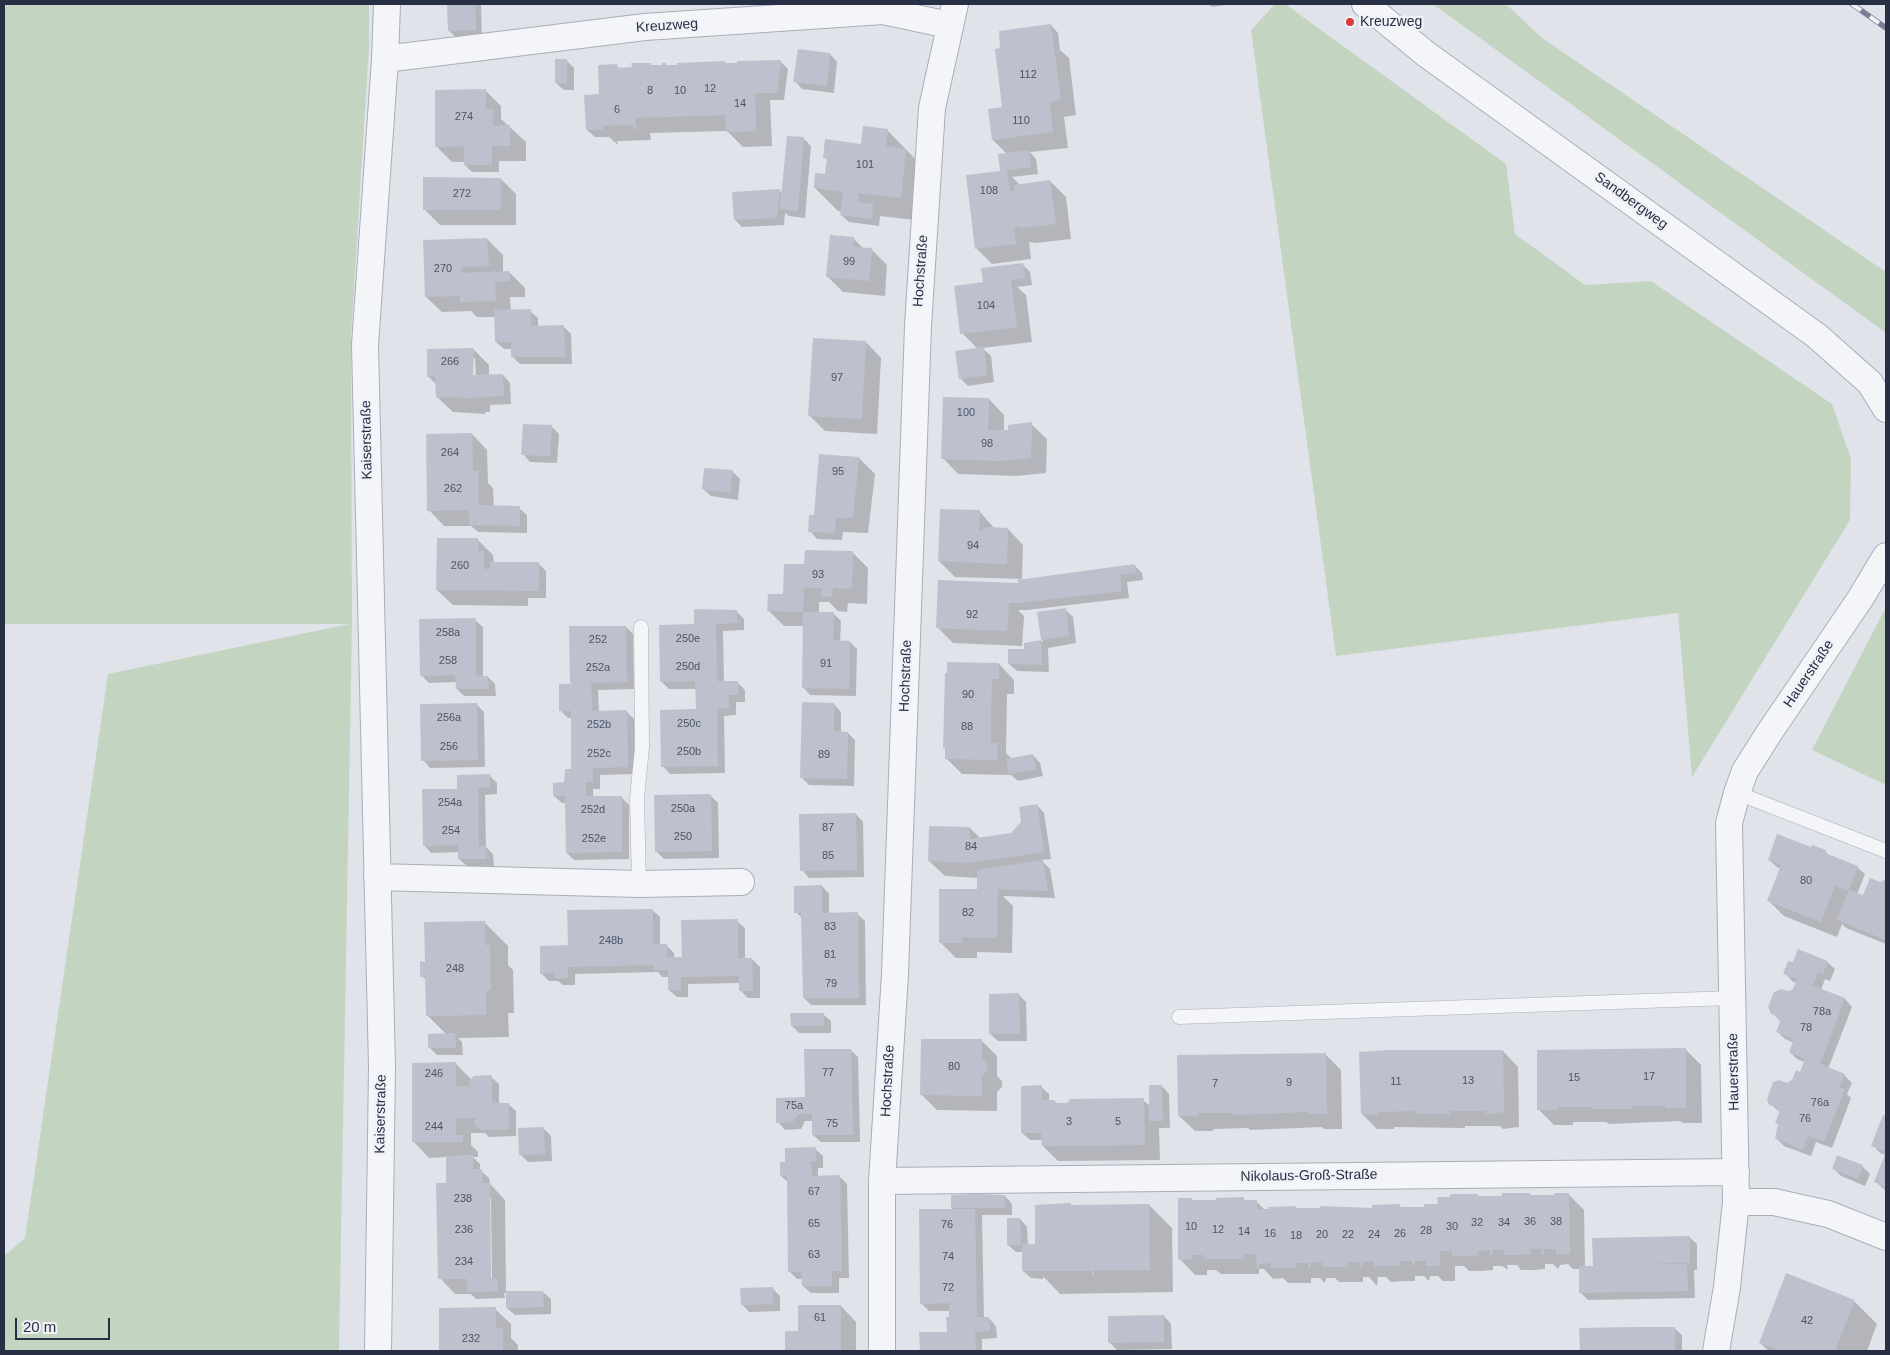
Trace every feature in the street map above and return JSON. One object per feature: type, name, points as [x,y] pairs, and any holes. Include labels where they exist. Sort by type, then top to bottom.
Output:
[{"type":"street","name":"Kaiserstraße","points":[[378,1351],[382,1067],[365,345],[385,59],[387,4]]},
{"type":"street","name":"Sandbergweg","points":[[1364,4],[1426,54],[1816,336],[1870,383],[1886,409]]},
{"type":"street","name":"Kreuzweg","points":[[385,59],[645,27],[883,11],[952,14]]},
{"type":"street","name":"Hochstraße","points":[[882,1351],[882,1181],[895,974],[918,326],[932,108],[952,14]]},
{"type":"street","name":"Hauerstraße","points":[[1716,1351],[1727,1287],[1736,1202],[1729,824],[1736,793],[1745,771],[1886,556]]},
{"type":"street","points":[[377,876],[639,884],[741,882]]},
{"type":"street","name":"Nikolaus-Groß-Straße","points":[[882,1181],[1736,1172]]},
{"type":"street","points":[[1736,1202],[1774,1202],[1828,1214],[1886,1237]]},
{"type":"lane","points":[[639,884],[636,798],[642,747],[641,627]]},
{"type":"lane","points":[[1736,793],[1886,852]]},
{"type":"lane","points":[[1179,1017],[1732,998]]},
{"type":"green space","points":[[4,4],[369,4],[369,46],[351,337],[352,624],[339,1351],[4,1351],[4,1256],[25,1238],[108,674],[349,624],[4,624]]},
{"type":"green space","points":[[1275,4],[1285,4],[1506,164],[1515,234],[1585,285],[1651,281],[1832,404],[1851,459],[1850,520],[1692,777],[1678,613],[1336,656],[1251,30]]},
{"type":"green space","points":[[1433,4],[1506,4],[1542,38],[1886,272],[1886,333]]},
{"type":"green space","points":[[1886,607],[1886,785],[1812,750]]},
{"type":"building","points":[[447,4],[475,4],[476,30],[448,31]]},
{"type":"building","points":[[1051,24],[1061,100],[1050,102],[1053,132],[992,140],[988,109],[1002,107],[995,49],[1000,48],[999,31]]},
{"type":"building","points":[[798,49],[830,53],[827,86],[793,82]]},
{"type":"building","points":[[555,59],[567,59],[567,83],[555,83]]},
{"type":"building","points":[[781,60],[777,93],[755,93],[756,131],[726,132],[725,102],[725,115],[635,118],[636,130],[634,130],[633,125],[602,126],[603,130],[586,130],[584,95],[599,94],[598,65],[617,64],[617,68],[632,67],[631,63],[662,65],[662,63],[666,63],[666,65],[677,65],[677,63],[725,61],[725,63],[737,63],[737,61]]},
{"type":"building","points":[[486,89],[486,109],[493,109],[493,126],[510,125],[510,146],[492,146],[492,165],[464,165],[464,146],[435,147],[435,90]]},
{"type":"building","points":[[863,126],[888,129],[886,146],[906,149],[901,198],[859,193],[858,202],[873,204],[872,219],[840,215],[843,192],[814,188],[815,173],[825,174],[827,158],[823,158],[825,139],[861,144]]},
{"type":"building","points":[[787,136],[804,137],[798,211],[780,209]]},
{"type":"building","points":[[1029,150],[1031,167],[1007,170],[1010,191],[1015,191],[1014,185],[1050,180],[1056,224],[1014,227],[1016,244],[975,249],[966,175],[1000,171],[998,154]]},
{"type":"building","points":[[423,177],[501,178],[501,210],[423,210]]},
{"type":"building","points":[[780,189],[777,218],[734,220],[732,192]]},
{"type":"building","points":[[830,235],[854,237],[853,247],[872,248],[869,281],[826,277]]},
{"type":"building","points":[[487,238],[489,266],[461,267],[461,273],[509,271],[510,281],[495,282],[496,301],[460,302],[460,296],[425,297],[423,240]]},
{"type":"building","points":[[1023,263],[1025,278],[1011,280],[1017,327],[960,334],[954,286],[983,282],[981,268]]},
{"type":"building","points":[[531,309],[531,326],[564,325],[565,357],[511,357],[511,342],[495,342],[494,310]]},
{"type":"building","points":[[813,338],[866,341],[862,419],[808,416]]},
{"type":"building","points":[[984,347],[987,375],[959,379],[955,351]]},
{"type":"building","points":[[474,348],[473,375],[503,374],[504,396],[436,397],[435,376],[427,377],[427,349]]},
{"type":"building","points":[[943,397],[989,398],[988,430],[1008,430],[1008,425],[1032,422],[1031,458],[999,461],[941,459]]},
{"type":"building","points":[[523,424],[552,425],[550,456],[521,455]]},
{"type":"building","points":[[472,433],[473,471],[478,471],[479,505],[520,506],[520,526],[469,525],[469,510],[427,511],[426,434]]},
{"type":"building","points":[[819,454],[859,457],[853,518],[836,518],[835,533],[808,532],[809,515],[814,515]]},
{"type":"building","points":[[704,468],[733,470],[730,493],[702,489]]},
{"type":"building","points":[[940,509],[980,510],[979,531],[988,527],[1008,528],[1007,564],[938,561]]},
{"type":"building","points":[[437,538],[478,538],[478,551],[484,551],[484,569],[490,569],[490,562],[539,562],[539,591],[436,590]]},
{"type":"building","points":[[805,550],[853,551],[852,589],[833,588],[832,597],[821,596],[822,588],[804,587],[803,612],[767,611],[768,594],[783,594],[784,564],[804,564]]},
{"type":"building","points":[[1135,564],[1136,573],[1120,575],[1122,591],[1009,603],[1007,631],[936,628],[938,580],[1018,583],[1017,580]]},
{"type":"building","points":[[1066,608],[1069,636],[1041,640],[1037,612]]},
{"type":"building","points":[[694,609],[737,610],[737,623],[716,624],[717,681],[738,681],[738,695],[729,695],[729,708],[717,709],[718,766],[661,767],[660,710],[696,709],[695,681],[660,682],[659,625],[694,624]]},
{"type":"building","points":[[803,612],[834,612],[833,640],[850,641],[849,689],[802,688]]},
{"type":"building","points":[[476,618],[476,676],[488,676],[489,689],[456,689],[455,675],[420,676],[419,619]]},
{"type":"building","points":[[569,626],[626,626],[627,682],[570,683]]},
{"type":"building","points":[[1041,640],[1042,665],[1008,664],[1008,649],[1024,649],[1024,643]]},
{"type":"building","points":[[947,662],[999,663],[999,679],[992,679],[991,711],[991,743],[998,743],[997,760],[945,759],[945,748],[943,748]]},
{"type":"building","points":[[591,683],[592,711],[627,710],[628,767],[593,768],[593,782],[586,782],[586,796],[622,796],[622,852],[566,853],[565,796],[553,796],[553,783],[564,782],[565,769],[571,769],[571,711],[559,711],[559,684]]},
{"type":"building","points":[[802,702],[834,703],[834,731],[848,732],[847,779],[800,778]]},
{"type":"building","points":[[477,703],[478,760],[421,761],[420,704]]},
{"type":"building","points":[[1033,754],[1036,769],[1009,774],[1006,759]]},
{"type":"building","points":[[490,774],[490,787],[469,788],[478,788],[479,846],[486,846],[487,859],[458,859],[458,845],[423,846],[422,789],[457,789],[457,775]]},
{"type":"building","points":[[711,794],[712,851],[655,852],[654,795]]},
{"type":"building","points":[[1037,804],[1044,852],[969,863],[928,861],[929,826],[970,827],[970,839],[1011,833],[1021,822],[1019,807]]},
{"type":"building","points":[[856,813],[857,870],[800,871],[799,814]]},
{"type":"building","points":[[1777,834],[1811,847],[1812,845],[1826,850],[1825,853],[1858,866],[1848,891],[1835,886],[1821,922],[1767,901],[1781,865],[1768,860]]},
{"type":"building","points":[[1043,860],[1048,891],[998,889],[997,938],[962,937],[962,943],[939,943],[939,889],[977,889],[977,870]]},
{"type":"building","points":[[1870,878],[1880,882],[1886,879],[1886,940],[1837,920],[1849,890],[1863,895]]},
{"type":"building","points":[[822,885],[822,913],[858,912],[859,998],[803,998],[801,913],[794,913],[794,886]]},
{"type":"building","points":[[653,909],[653,944],[667,944],[667,957],[682,957],[681,920],[738,919],[738,958],[752,958],[753,991],[739,991],[739,976],[681,977],[681,990],[668,990],[668,970],[654,970],[654,965],[568,967],[568,978],[555,978],[554,968],[554,973],[540,974],[540,946],[568,945],[567,910]]},
{"type":"building","points":[[485,921],[485,945],[490,945],[491,990],[486,991],[486,1015],[426,1016],[425,976],[420,977],[420,961],[425,962],[424,922]]},
{"type":"building","points":[[1798,949],[1828,961],[1823,974],[1818,972],[1813,985],[1806,983],[1845,998],[1820,1064],[1845,1074],[1839,1087],[1845,1089],[1824,1142],[1808,1136],[1803,1150],[1775,1138],[1778,1124],[1775,1123],[1779,1113],[1777,1107],[1769,1105],[1767,1099],[1773,1082],[1779,1080],[1787,1083],[1792,1080],[1796,1070],[1800,1072],[1805,1059],[1789,1052],[1794,1039],[1776,1032],[1780,1022],[1777,1016],[1771,1014],[1768,1007],[1774,992],[1781,989],[1788,991],[1793,989],[1797,979],[1783,974],[1788,961],[1793,962]]},
{"type":"building","points":[[1019,993],[1020,1034],[989,1034],[989,994]]},
{"type":"building","points":[[790,1013],[824,1013],[824,1026],[791,1026]]},
{"type":"building","points":[[455,1033],[456,1048],[428,1048],[428,1034]]},
{"type":"building","points":[[921,1039],[982,1039],[982,1059],[987,1064],[987,1071],[982,1076],[982,1096],[920,1095]]},
{"type":"building","points":[[1686,1048],[1686,1108],[1632,1106],[1632,1109],[1558,1107],[1558,1110],[1537,1110],[1537,1050]]},
{"type":"building","points":[[804,1049],[851,1049],[853,1135],[812,1135],[812,1114],[798,1114],[793,1122],[776,1123],[776,1098],[805,1097]]},
{"type":"building","points":[[1389,1050],[1503,1050],[1504,1112],[1486,1114],[1486,1111],[1450,1111],[1450,1114],[1415,1114],[1415,1111],[1379,1112],[1379,1115],[1361,1114],[1359,1052]]},
{"type":"building","points":[[1326,1053],[1327,1114],[1307,1114],[1307,1112],[1233,1115],[1233,1113],[1198,1113],[1198,1116],[1178,1116],[1177,1055]]},
{"type":"building","points":[[456,1062],[456,1086],[469,1086],[469,1081],[474,1076],[492,1075],[492,1103],[509,1103],[509,1129],[480,1130],[475,1125],[475,1118],[456,1118],[456,1135],[463,1135],[463,1142],[412,1142],[412,1063]]},
{"type":"building","points":[[1042,1085],[1042,1100],[1054,1100],[1057,1103],[1067,1103],[1070,1099],[1144,1098],[1145,1145],[1042,1146],[1041,1133],[1021,1133],[1021,1086]]},
{"type":"building","points":[[1149,1085],[1162,1085],[1163,1121],[1149,1121]]},
{"type":"building","points":[[1883,1115],[1886,1116],[1886,1152],[1871,1146]]},
{"type":"building","points":[[544,1127],[545,1154],[519,1155],[518,1128]]},
{"type":"building","points":[[816,1147],[816,1161],[811,1161],[812,1176],[840,1175],[842,1271],[832,1271],[832,1286],[802,1286],[801,1272],[788,1272],[787,1176],[780,1176],[780,1162],[785,1162],[785,1148]]},
{"type":"building","points":[[1886,1152],[1886,1187],[1874,1182]]},
{"type":"building","points":[[473,1155],[473,1169],[482,1169],[483,1183],[490,1183],[491,1278],[497,1278],[498,1291],[467,1292],[467,1279],[438,1279],[436,1183],[446,1183],[446,1156]]},
{"type":"building","points":[[1837,1155],[1863,1165],[1858,1179],[1832,1169]]},
{"type":"building","points":[[1502,1193],[1554,1195],[1554,1193],[1569,1193],[1570,1254],[1556,1254],[1556,1249],[1544,1249],[1544,1254],[1542,1254],[1542,1249],[1530,1249],[1530,1254],[1504,1255],[1504,1250],[1492,1250],[1493,1255],[1490,1255],[1490,1250],[1478,1251],[1478,1255],[1452,1256],[1452,1251],[1440,1251],[1440,1266],[1426,1266],[1426,1261],[1415,1261],[1415,1265],[1412,1266],[1412,1261],[1400,1261],[1400,1266],[1374,1266],[1374,1261],[1363,1262],[1360,1267],[1360,1262],[1348,1262],[1348,1267],[1323,1267],[1322,1262],[1311,1263],[1311,1267],[1308,1267],[1308,1263],[1296,1263],[1296,1268],[1271,1268],[1270,1263],[1259,1264],[1259,1268],[1257,1268],[1256,1254],[1244,1254],[1244,1259],[1204,1259],[1204,1255],[1192,1255],[1192,1259],[1178,1260],[1178,1198],[1216,1200],[1216,1198],[1244,1197],[1244,1200],[1257,1200],[1257,1209],[1296,1206],[1296,1208],[1320,1208],[1320,1206],[1372,1208],[1372,1205],[1400,1204],[1400,1207],[1424,1207],[1424,1204],[1438,1204],[1437,1197],[1450,1197],[1450,1194],[1502,1196]]},
{"type":"building","points":[[951,1195],[1005,1195],[1005,1208],[951,1208]]},
{"type":"building","points":[[1071,1203],[1071,1205],[1149,1204],[1150,1270],[1094,1270],[1094,1277],[1092,1277],[1092,1271],[1022,1271],[1022,1244],[1035,1244],[1035,1205]]},
{"type":"building","points":[[919,1209],[975,1209],[977,1317],[989,1317],[990,1331],[975,1332],[976,1351],[920,1351],[919,1332],[947,1332],[946,1317],[949,1317],[949,1303],[920,1304]]},
{"type":"building","points":[[1007,1218],[1020,1218],[1021,1245],[1007,1245]]},
{"type":"building","points":[[1690,1236],[1690,1263],[1625,1264],[1687,1264],[1688,1291],[1579,1293],[1579,1266],[1593,1266],[1592,1238]]},
{"type":"building","points":[[1786,1273],[1855,1300],[1835,1351],[1780,1351],[1759,1343]]},
{"type":"building","points":[[773,1287],[773,1304],[741,1305],[740,1288]]},
{"type":"building","points":[[506,1291],[543,1291],[544,1307],[506,1308]]},
{"type":"building","points":[[798,1305],[841,1305],[841,1351],[785,1351],[785,1331],[798,1331]]},
{"type":"building","points":[[496,1307],[496,1328],[503,1328],[503,1351],[439,1351],[439,1308]]},
{"type":"building","points":[[1164,1315],[1164,1342],[1108,1343],[1108,1316]]},
{"type":"building","points":[[1675,1327],[1675,1351],[1580,1351],[1579,1328]]},
{"type":"railway","points":[[1852,4],[1886,28]]},
{"type":"place","name":"Kreuzweg","points":[[1350,22]]}]
